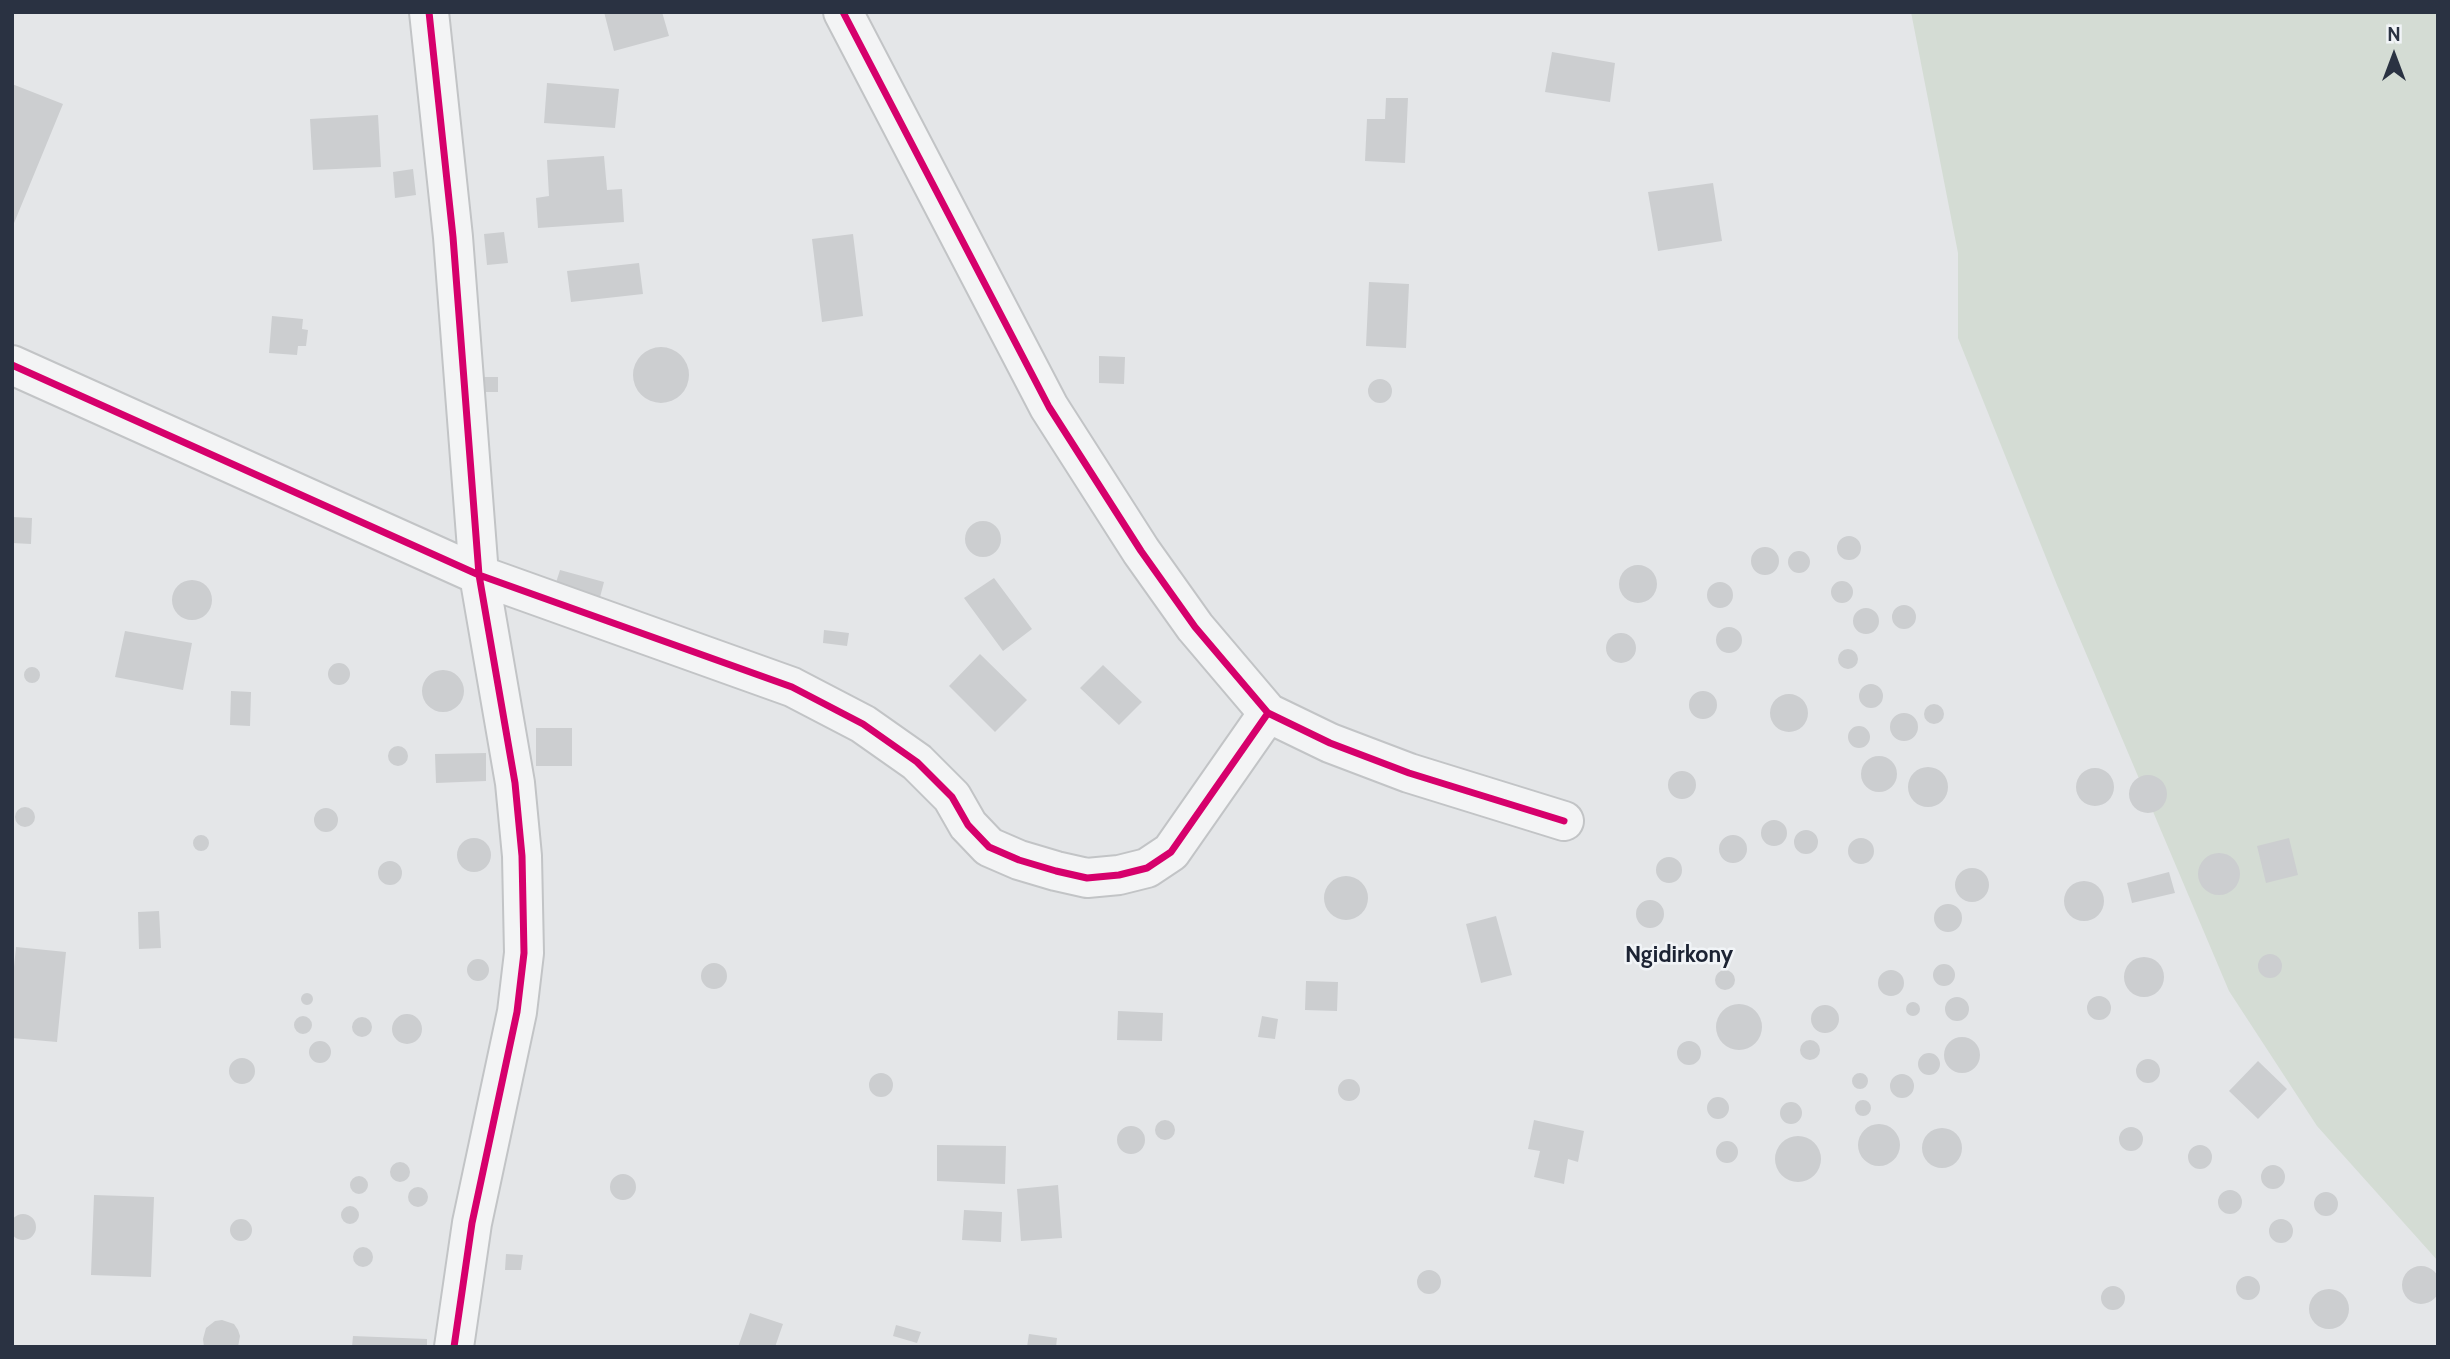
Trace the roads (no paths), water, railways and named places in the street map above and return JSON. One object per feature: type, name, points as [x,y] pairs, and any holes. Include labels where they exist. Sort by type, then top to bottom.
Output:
[{"type":"street","points":[[429,12],[453,237],[479,575],[515,783],[522,856],[524,953],[517,1012],[472,1223],[454,1347]]},
{"type":"street","points":[[843,12],[1049,407],[1141,551],[1195,627],[1268,713],[1330,743],[1409,773],[1564,821]]},
{"type":"street","points":[[12,365],[479,575],[792,687],[863,724],[917,762],[952,797],[968,825],[989,847],[1019,860],[1087,878],[1119,876],[1147,868],[1171,852],[1268,713]]},
{"type":"district","name":"Ngidirkony","points":[[1679,955]]}]
